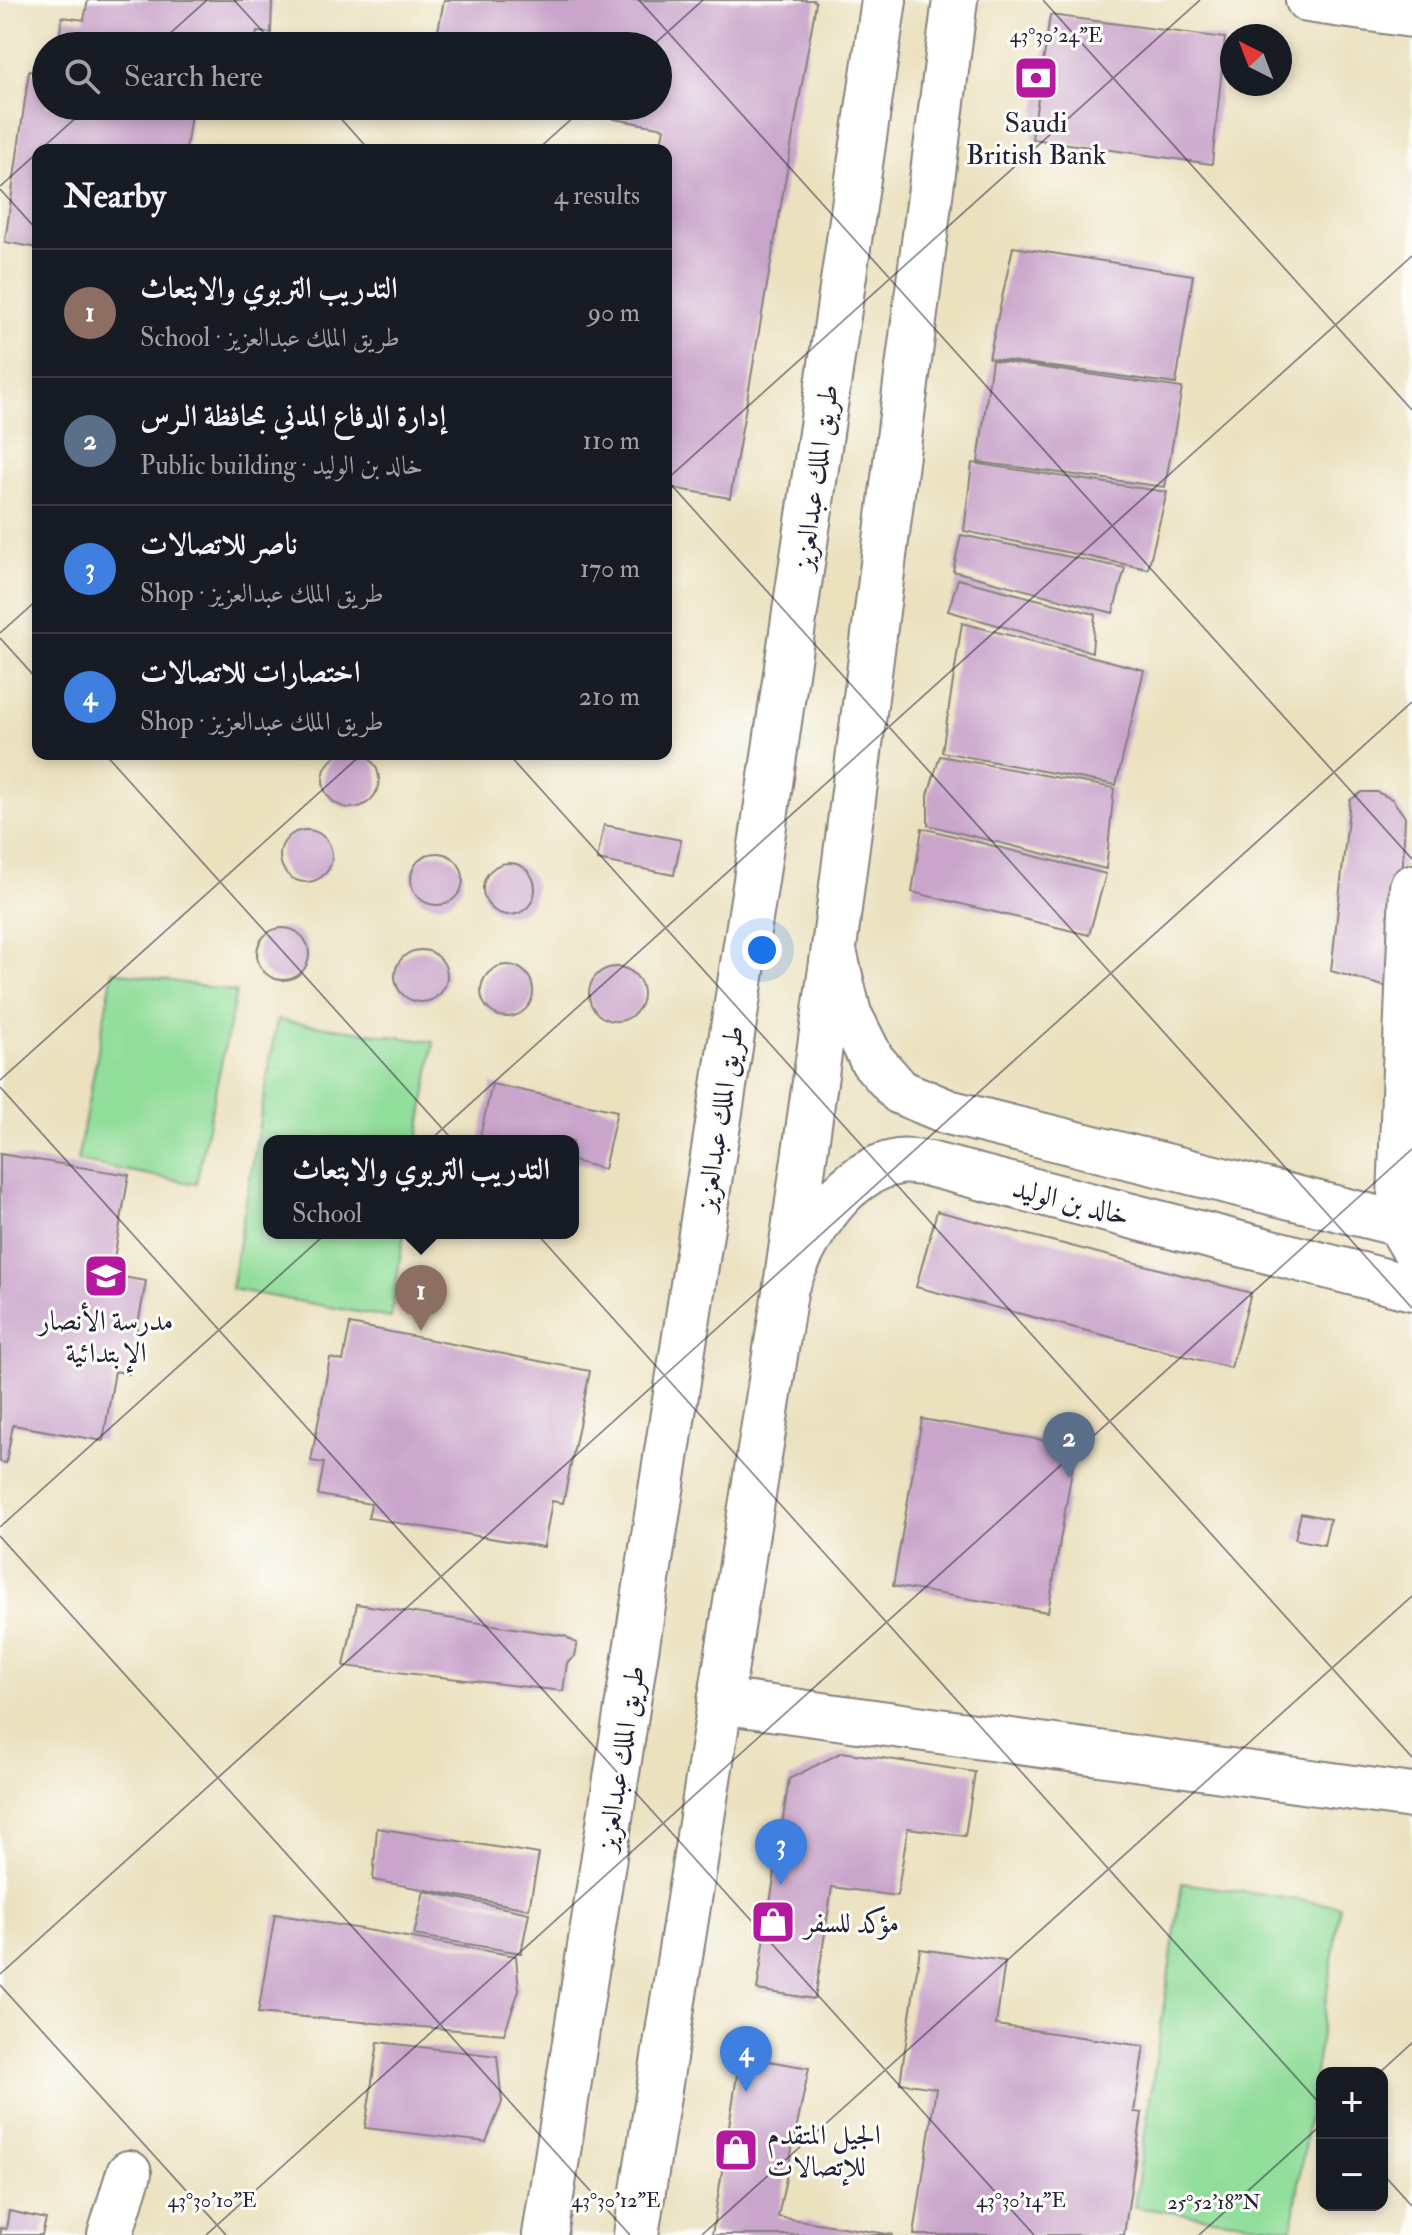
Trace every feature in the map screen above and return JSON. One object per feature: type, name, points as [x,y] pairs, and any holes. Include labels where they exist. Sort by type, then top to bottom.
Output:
[{"type":"main road","name":"طريق الملك عبدالعزيز","points":[[545,2235],[755,887],[884,0]]},
{"type":"main road","points":[[636,2235],[786,1286],[834,948],[955,0]]},
{"type":"main road","points":[[1308,0],[1412,15]]},
{"type":"main road","points":[[1408,1233],[1412,887]]},
{"type":"main road","name":"خالد بن الوليد","points":[[834,948],[849,1014],[872,1060],[900,1092],[948,1112],[1408,1233]]},
{"type":"main road","name":"خالد بن الوليد","points":[[786,1286],[801,1250],[823,1216],[848,1187],[871,1169],[901,1161],[929,1164],[1412,1288]]},
{"type":"main road","points":[[720,1701],[1412,1796]]},
{"type":"main road","points":[[110,2235],[129,2173]]},
{"type":"green space","points":[[113,971],[236,992],[196,1184],[77,1161]]},
{"type":"green space","points":[[277,1020],[434,1042],[419,1135],[263,1135],[263,1239],[403,1239],[391,1318],[231,1289]]},
{"type":"green space","points":[[1182,1883],[1340,1906],[1292,2229],[1134,2207]]},
{"type":"building","points":[[88,0],[272,0],[271,32],[60,32],[62,17],[84,20]]},
{"type":"building","points":[[444,0],[814,0],[816,3],[730,498],[672,488],[672,144],[661,144],[664,128],[620,120],[672,120],[672,32],[438,32]]},
{"type":"building","points":[[1050,15],[1220,37],[1220,86],[1212,164],[1032,139]]},
{"type":"building","points":[[29,71],[32,72],[32,120],[190,120],[187,144],[32,144],[32,247],[5,242]]},
{"type":"building","points":[[1013,247],[1193,275],[1176,384],[989,358]]},
{"type":"building","points":[[992,360],[1182,388],[1165,487],[978,462]]},
{"type":"building","points":[[972,463],[1167,492],[1148,569],[964,531]]},
{"type":"building","points":[[961,535],[1125,568],[1113,613],[953,571]]},
{"type":"building","points":[[958,579],[1095,614],[1092,652],[948,611]]},
{"type":"building","points":[[962,623],[1144,670],[1116,785],[942,752]]},
{"type":"building","points":[[940,756],[1114,788],[1106,869],[928,825],[928,795]]},
{"type":"building","points":[[331,760],[371,760],[377,769],[377,791],[362,806],[340,806],[325,791],[325,769]]},
{"type":"building","points":[[1362,792],[1377,792],[1392,799],[1405,817],[1397,990],[1331,971],[1350,800]]},
{"type":"building","points":[[604,825],[681,840],[674,875],[597,860]]},
{"type":"building","points":[[922,828],[1106,874],[1089,935],[912,892]]},
{"type":"building","points":[[306,830],[324,838],[332,856],[324,874],[306,882],[288,874],[280,856],[288,838]]},
{"type":"building","points":[[437,853],[455,861],[463,879],[455,897],[437,905],[419,897],[411,879],[419,861]]},
{"type":"building","points":[[509,863],[527,871],[535,889],[527,907],[509,915],[491,907],[483,889],[491,871]]},
{"type":"building","points":[[283,928],[301,936],[309,954],[301,972],[283,980],[265,972],[257,954],[265,936]]},
{"type":"building","points":[[421,950],[439,958],[447,976],[439,994],[421,1002],[403,994],[395,976],[403,958]]},
{"type":"building","points":[[507,965],[525,973],[533,991],[525,1009],[507,1017],[489,1009],[481,991],[489,973]]},
{"type":"building","points":[[616,967],[635,975],[643,994],[635,1013],[616,1021],[597,1013],[589,994],[597,975]]},
{"type":"building","points":[[492,1084],[617,1111],[604,1169],[579,1163],[579,1135],[480,1135]]},
{"type":"building","points":[[0,1154],[129,1175],[111,1275],[146,1281],[129,1374],[115,1371],[103,1441],[13,1425],[6,1463],[0,1462]]},
{"type":"building","points":[[937,1211],[1251,1293],[1231,1368],[916,1287]]},
{"type":"building","points":[[350,1324],[590,1371],[563,1503],[552,1501],[544,1547],[368,1518],[371,1504],[318,1495],[324,1463],[311,1461],[330,1358],[343,1361]]},
{"type":"building","points":[[922,1419],[1076,1446],[1048,1612],[893,1586]]},
{"type":"building","points":[[1301,1513],[1330,1519],[1324,1545],[1295,1539]]},
{"type":"building","points":[[357,1604],[565,1636],[577,1644],[575,1656],[567,1663],[563,1691],[344,1666]]},
{"type":"building","points":[[842,1752],[975,1772],[965,1836],[908,1828],[897,1896],[832,1887],[815,1999],[757,1990],[789,1779]]},
{"type":"building","points":[[377,1828],[539,1854],[529,1909],[373,1880]]},
{"type":"building","points":[[424,1891],[529,1913],[521,1953],[414,1935]]},
{"type":"building","points":[[275,1914],[516,1956],[519,1990],[504,2034],[258,2013]]},
{"type":"building","points":[[920,1949],[1005,1961],[996,2025],[1144,2046],[1134,2112],[1142,2113],[1124,2235],[914,2235],[936,2088],[900,2083]]},
{"type":"building","points":[[378,2042],[497,2056],[502,2102],[486,2142],[365,2128]]},
{"type":"building","points":[[740,2056],[809,2068],[778,2217],[894,2235],[712,2235]]},
{"type":"building","points":[[9,2211],[46,2219],[42,2235],[0,2235],[0,2228],[6,2229]]},
{"type":"place","name":"Saudi British Bank","points":[[1036,78]]},
{"type":"place","name":"مدرسة الأنصار الإبتدائية","points":[[106,1276]]},
{"type":"place","name":"التدريب التربوي والابتعاث","points":[[421,1331]]},
{"type":"place","name":"إدارة الدفاع المدني بمحافظة الـرس","points":[[1069,1478]]},
{"type":"place","name":"ناصر للاتصالات","points":[[781,1885]]},
{"type":"place","name":"مؤكد للسفر","points":[[773,1922]]},
{"type":"place","name":"اختصارات للاتصالات","points":[[746,2092]]},
{"type":"place","name":"الجيل المتقدم للإتصالات","points":[[736,2150]]}]
